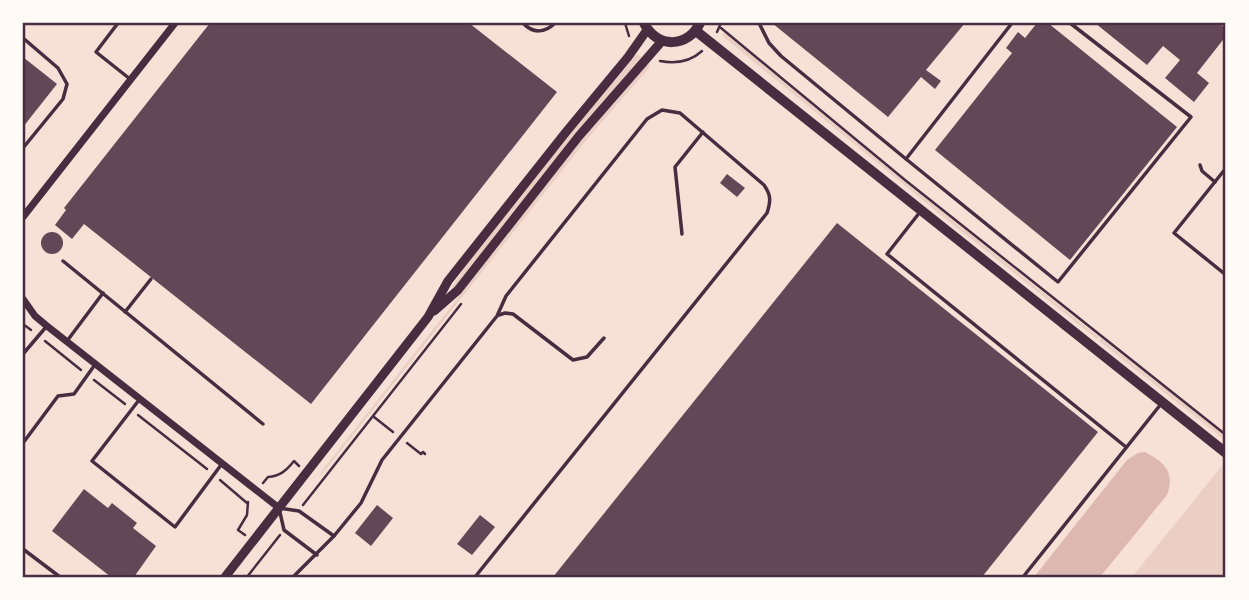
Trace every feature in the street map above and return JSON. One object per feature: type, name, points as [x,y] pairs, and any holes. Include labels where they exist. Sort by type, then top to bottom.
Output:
[{"type":"main road","points":[[646,26],[662,41],[680,43],[698,27],[710,42],[1226,453]]},
{"type":"street","points":[[23,217],[175,23]]},
{"type":"street","points":[[225,577],[428,317],[448,281],[628,57],[646,26]]},
{"type":"street","points":[[428,317],[458,290],[579,136],[662,41]]},
{"type":"street","points":[[23,299],[35,316],[47,326],[279,508]]},
{"type":"lane","points":[[118,23],[96,52],[130,79]]},
{"type":"lane","points":[[523,23],[530,30],[538,32],[555,23]]},
{"type":"lane","points":[[759,23],[769,43],[781,56],[1058,282],[1191,117],[1070,23]]},
{"type":"lane","points":[[906,159],[1012,23]]},
{"type":"lane","points":[[23,38],[58,68],[67,84],[63,99],[23,148]]},
{"type":"lane","points":[[293,577],[317,555],[361,503],[373,474],[387,452],[497,316],[506,296],[651,116],[662,110],[675,111],[764,185],[771,202],[767,213],[475,577]]},
{"type":"lane","points":[[682,234],[675,167],[703,132]]},
{"type":"lane","points":[[1200,164],[1202,171],[1215,181]]},
{"type":"lane","points":[[1226,168],[1174,233],[1226,275]]},
{"type":"lane","points":[[921,210],[887,254],[1126,447]]},
{"type":"lane","points":[[62,261],[263,424]]},
{"type":"lane","points":[[125,312],[151,279]]},
{"type":"lane","points":[[67,341],[103,293]]},
{"type":"lane","points":[[497,316],[513,314],[573,360],[587,357],[604,338]]},
{"type":"lane","points":[[23,354],[47,326]]},
{"type":"lane","points":[[23,443],[58,397],[74,394],[96,364]]},
{"type":"lane","points":[[140,399],[92,461],[176,527],[222,463]]},
{"type":"lane","points":[[1023,577],[1162,402]]},
{"type":"lane","points":[[317,555],[284,530],[279,508],[299,510],[334,536]]},
{"type":"lane","points":[[23,549],[60,577]]},
{"type":"path","points":[[658,61],[678,63],[691,60],[710,42],[721,28],[721,23]]},
{"type":"path","points":[[721,28],[905,180],[1226,435]]},
{"type":"path","points":[[299,510],[468,295]]},
{"type":"path","points":[[373,416],[383,424]]},
{"type":"path","points":[[239,530],[247,515],[247,503],[268,477]]},
{"type":"path","points":[[247,577],[284,530]]},
{"type":"shaded area","points":[[725,33],[895,174],[1099,337],[1097,339],[942,216],[721,35]]},
{"type":"shaded area","points":[[637,54],[641,57],[573,138],[455,288],[452,287],[469,261],[568,136]]},
{"type":"shaded area","points":[[648,62],[650,67],[588,138],[319,478],[321,472],[585,136]]},
{"type":"shaded area","points":[[1101,338],[1226,437],[1226,441],[1099,341]]},
{"type":"shaded area","points":[[1145,452],[1163,464],[1169,474],[1167,495],[1100,577],[1034,577],[1127,460]]},
{"type":"shaded area","points":[[1221,467],[1226,470],[1226,577],[1132,577]]},
{"type":"building","points":[[210,23],[469,23],[557,92],[311,404],[84,224],[72,239],[55,225],[66,210],[64,208]]},
{"type":"building","points":[[772,23],[965,23],[926,70],[941,81],[935,89],[921,77],[888,117]]},
{"type":"building","points":[[1037,23],[1048,23],[1177,127],[1070,260],[935,150],[1012,53],[1006,48],[1018,32],[1025,38]]},
{"type":"building","points":[[1095,23],[1219,23],[1226,29],[1226,36],[1197,73],[1209,83],[1194,102],[1165,78],[1180,60],[1163,46],[1147,65]]},
{"type":"building","points":[[23,57],[57,84],[23,127]]},
{"type":"building","points":[[727,174],[745,188],[737,197],[720,183]]},
{"type":"building","points":[[837,223],[1098,432],[982,577],[553,577]]},
{"type":"building","points":[[52,232],[60,235],[63,243],[60,251],[52,254],[44,251],[41,243],[44,235]]},
{"type":"building","points":[[84,489],[108,508],[112,503],[137,523],[133,528],[156,546],[134,577],[111,577],[52,531]]},
{"type":"building","points":[[377,505],[393,518],[371,546],[355,533]]},
{"type":"building","points":[[480,515],[495,527],[472,555],[457,544]]}]
